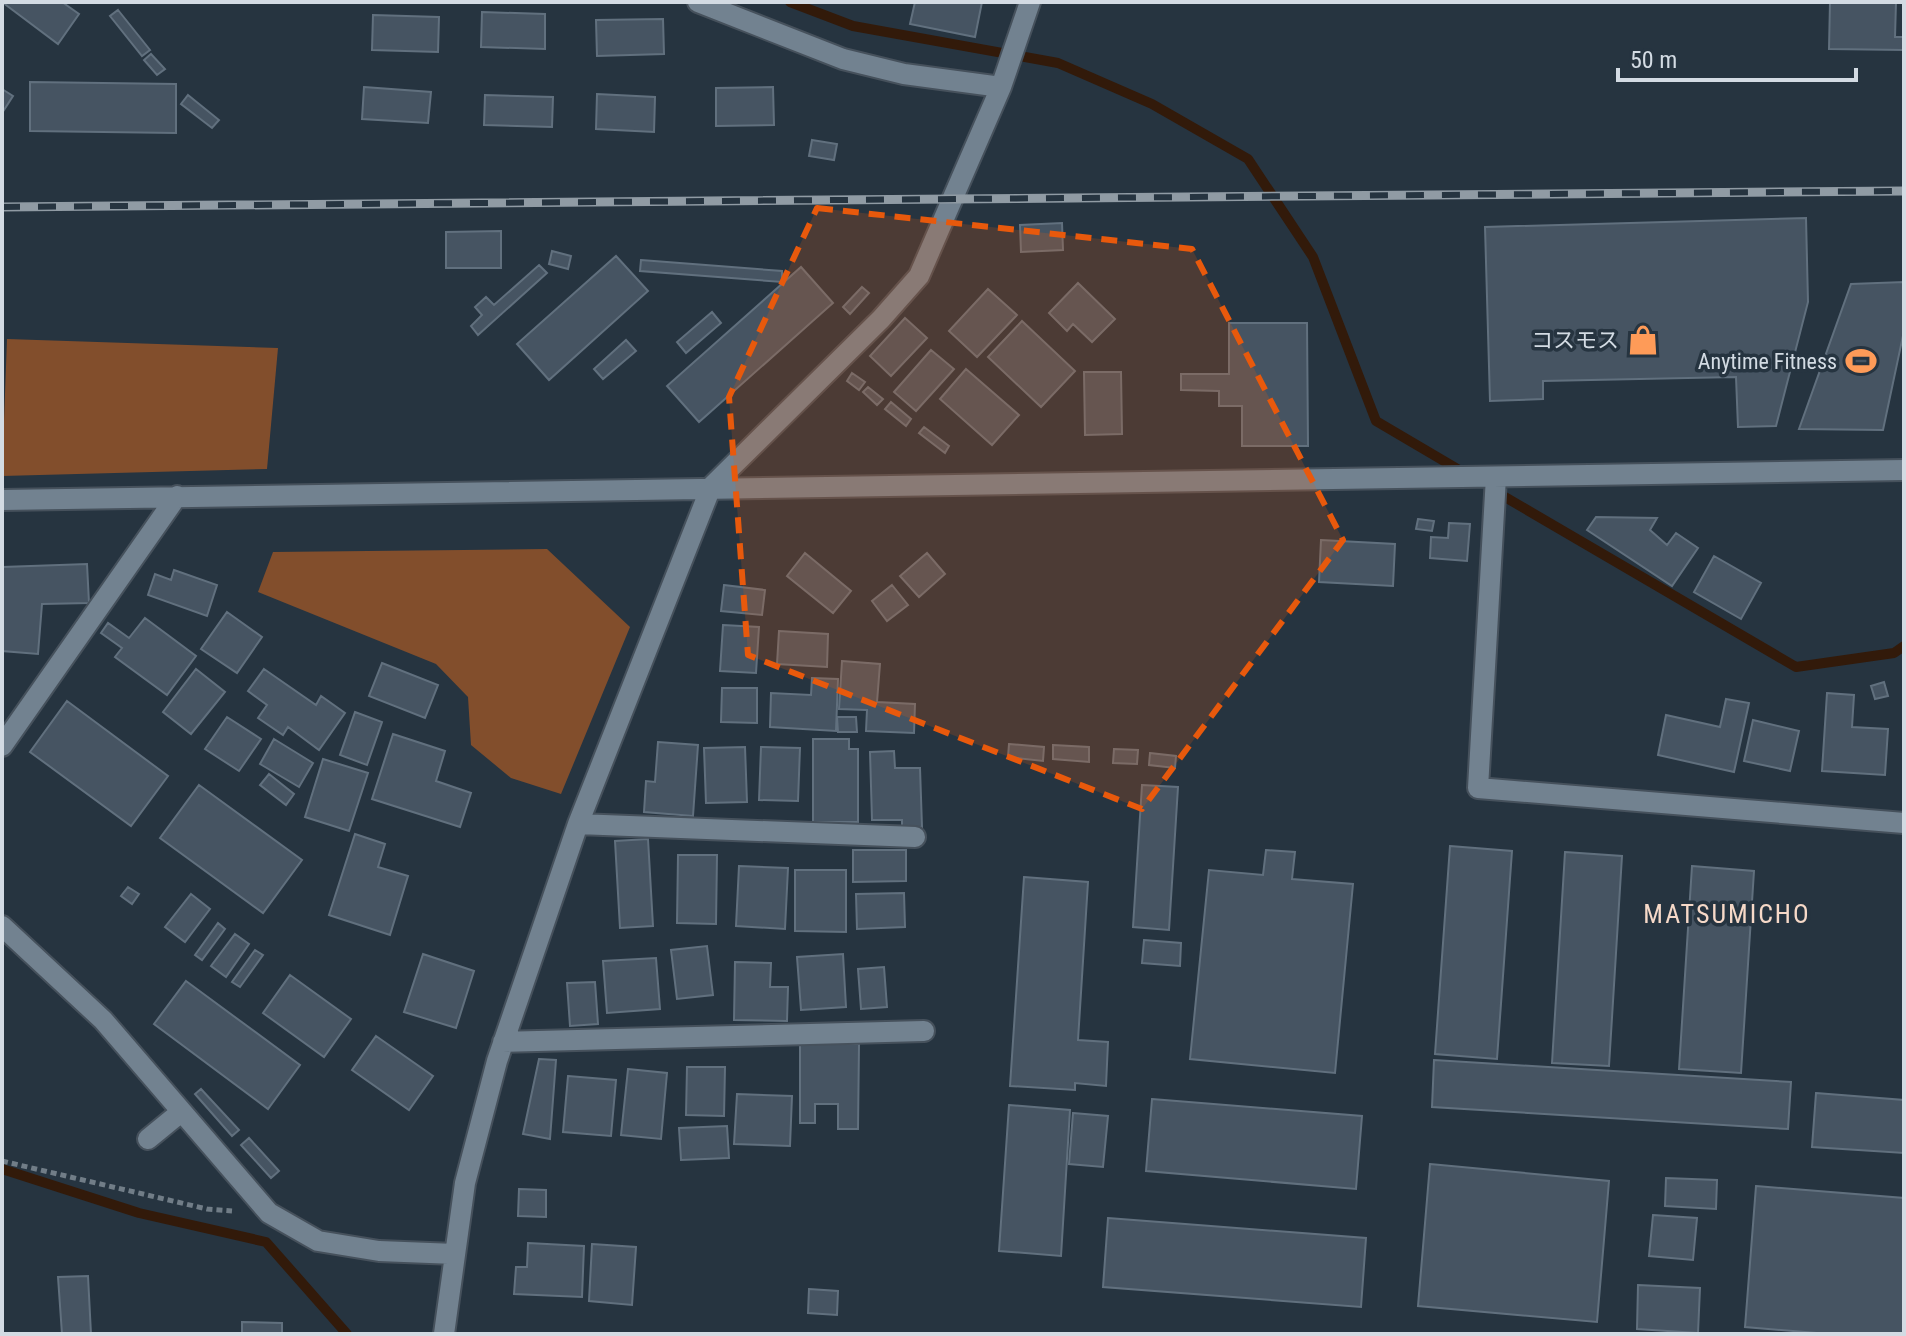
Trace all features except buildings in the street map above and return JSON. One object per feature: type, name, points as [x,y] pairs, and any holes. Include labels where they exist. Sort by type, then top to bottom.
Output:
[{"type":"street","points":[[698,2],[843,59],[904,74],[1001,87]]},
{"type":"street","points":[[444,1334],[465,1183],[503,1042],[578,824],[711,487],[881,319],[919,276],[1001,87],[1030,2]]},
{"type":"street","points":[[2,500],[1904,470]]},
{"type":"street","points":[[1496,477],[1478,788],[1904,823]]},
{"type":"street","points":[[2,746],[177,496]]},
{"type":"street","points":[[578,824],[915,837]]},
{"type":"street","points":[[2,926],[103,1020],[269,1213],[318,1241],[379,1251],[455,1254]]},
{"type":"street","points":[[503,1042],[924,1031]]},
{"type":"street","points":[[148,1139],[181,1112]]},
{"type":"path","points":[[2,1161],[207,1209],[269,1213]]},
{"type":"highlighted area","points":[[817,208],[1192,249],[1343,540],[1142,809],[748,655],[729,397]]},
{"type":"shaded area","points":[[7,339],[278,348],[267,469],[2,476]]},
{"type":"shaded area","points":[[547,549],[630,627],[561,794],[511,778],[471,745],[468,697],[436,664],[258,592],[273,552]]},
{"type":"waterway","points":[[790,2],[853,26],[1058,63],[1152,104],[1248,159],[1313,257],[1376,421],[1466,474]]},
{"type":"waterway","points":[[1493,490],[1796,667],[1894,653],[1904,646]]},
{"type":"waterway","points":[[2,1169],[139,1213],[266,1242],[347,1334]]},
{"type":"railway","points":[[2,207],[1904,191]]},
{"type":"place","name":"コスモス","points":[[1643,340]]},
{"type":"place","name":"Anytime Fitness","points":[[1861,361]]},
{"type":"district","name":"MATSUMICHO","points":[[1727,914]]}]
